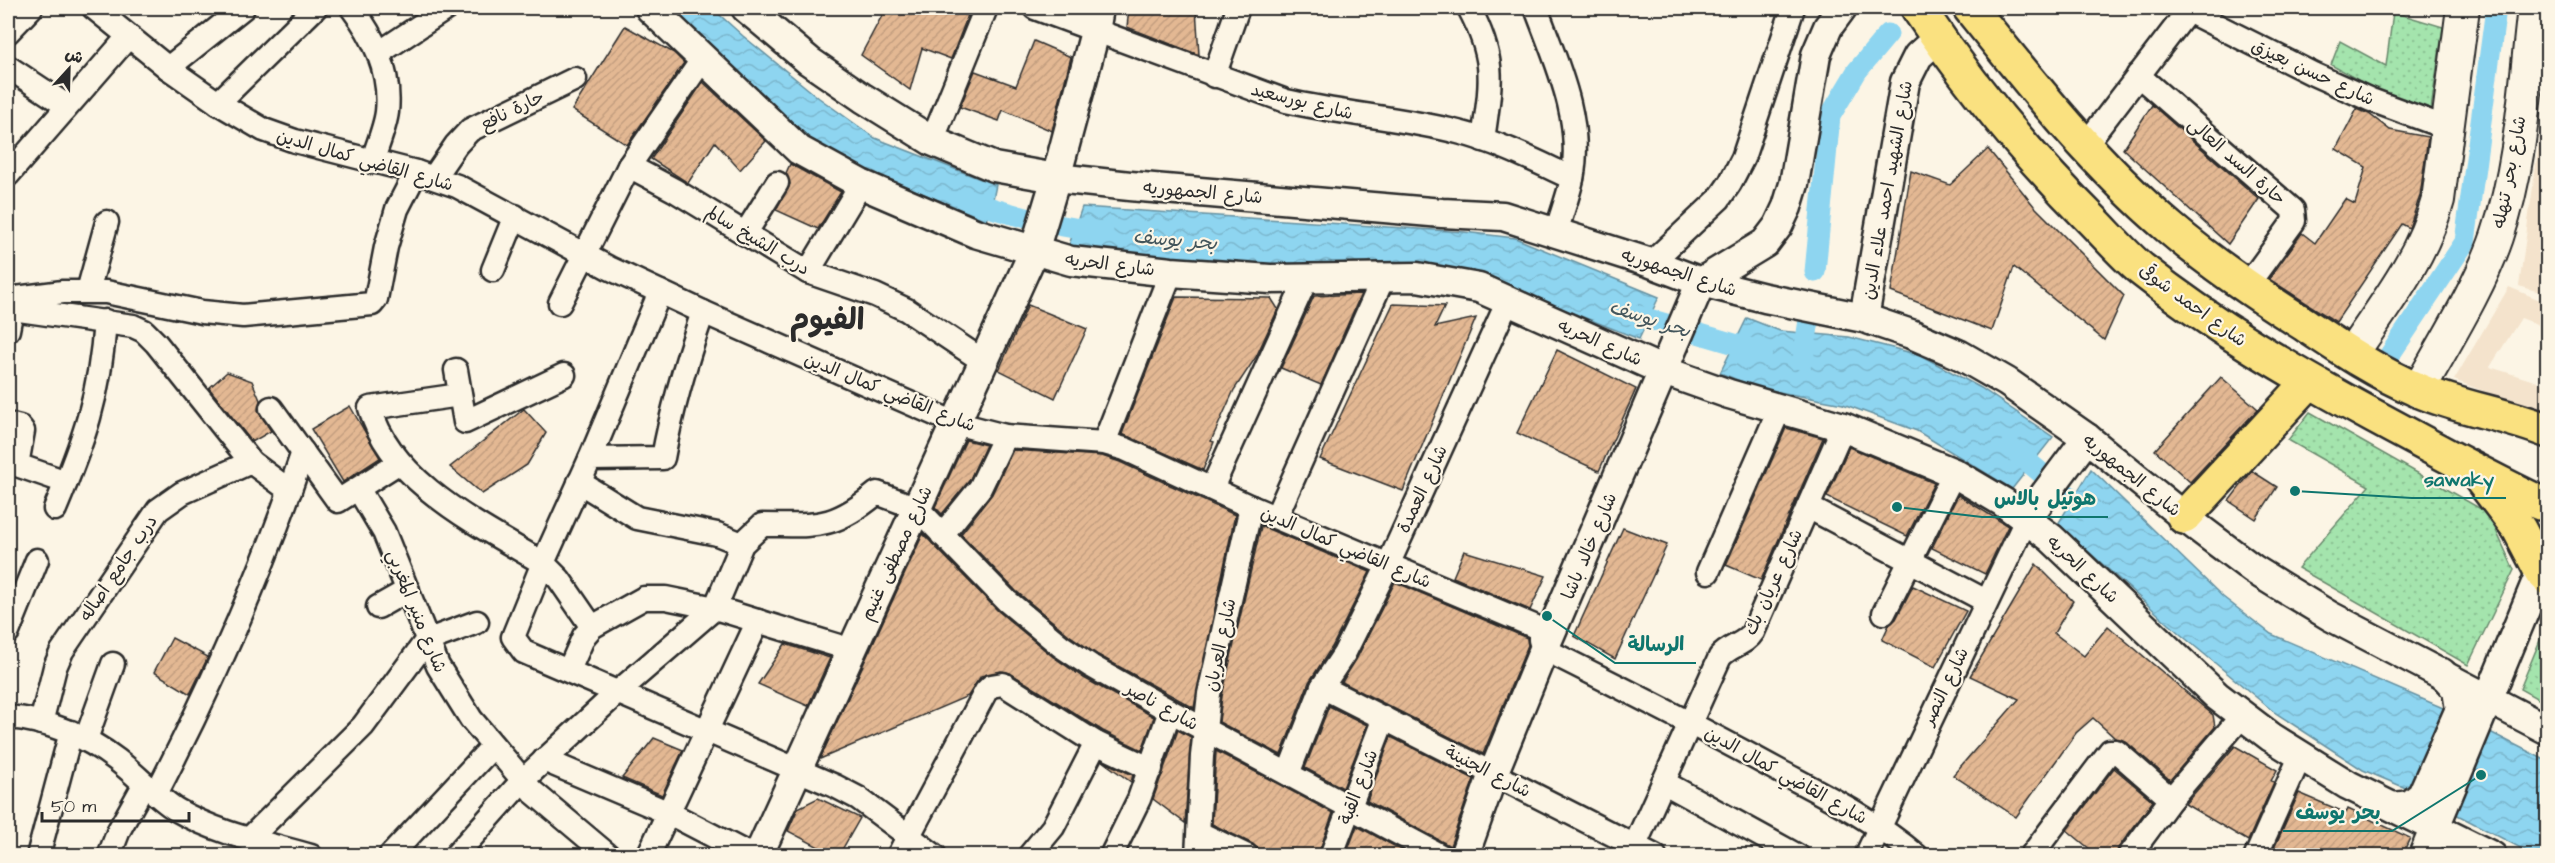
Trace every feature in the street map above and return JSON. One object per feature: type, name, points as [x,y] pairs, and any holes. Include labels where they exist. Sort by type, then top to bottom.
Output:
[{"type":"main road","name":"شارع احمد شوقى","points":[[1918,8],[1938,38],[2015,137],[2063,191],[2140,268],[2228,332],[2310,382],[2474,471],[2540,503],[2547,503]]},
{"type":"main road","points":[[1970,8],[2029,82],[2141,201],[2170,228],[2246,287],[2351,355],[2418,391],[2539,424]]},
{"type":"main road","points":[[2351,355],[2424,243],[2438,200],[2463,8]]},
{"type":"main road","name":"شارع بحر تنهله","points":[[2418,391],[2482,271],[2500,229],[2515,164],[2534,8]]},
{"type":"main road","points":[[2105,233],[2118,234],[2130,230],[2140,217],[2141,201]]},
{"type":"main road","points":[[2140,268],[2138,253],[2144,240],[2155,231],[2170,228]]},
{"type":"main road","points":[[2184,517],[2310,382]]},
{"type":"main road","points":[[2474,471],[2506,509],[2544,575]]},
{"type":"street","points":[[8,32],[31,8]]},
{"type":"street","name":"شارع القاضي كمال الدين","points":[[94,8],[168,68],[218,103],[249,122],[279,136],[425,174],[484,199],[584,255],[660,292],[955,423],[1005,436],[1104,443],[1146,457],[1251,507],[1538,628],[1544,649],[1690,722],[1878,827],[1917,855]]},
{"type":"street","points":[[168,68],[243,8]]},
{"type":"street","points":[[218,103],[315,8]]},
{"type":"street","points":[[352,8],[364,23],[379,53],[387,83],[387,113],[372,162]]},
{"type":"street","points":[[379,53],[447,8]]},
{"type":"street","name":"شارع الحريه","points":[[650,8],[799,150],[861,184],[975,233],[1071,261],[1171,272],[1306,280],[1384,276],[1417,277],[1479,288],[1664,371],[1720,392],[1844,427],[1954,473],[2027,518],[2242,716],[2300,758],[2348,785],[2492,855]]},
{"type":"street","name":"شارع الجمهوريه","points":[[746,8],[809,61],[932,141],[994,167],[1056,178],[1442,213],[1503,216],[1651,263],[1701,282],[1765,298],[1864,318],[1960,355],[2007,382],[2087,438],[2184,517],[2253,569],[2330,616],[2547,729]]},
{"type":"street","points":[[932,141],[986,8]]},
{"type":"street","name":"شارع بورسعيد","points":[[1035,8],[1097,20],[1214,76],[1286,101],[1319,109],[1431,127],[1483,140],[1572,178]]},
{"type":"street","points":[[1214,76],[1237,8]]},
{"type":"street","points":[[1469,8],[1488,53],[1491,79],[1483,140]]},
{"type":"street","points":[[1536,8],[1569,97],[1574,136],[1572,178],[1556,233]]},
{"type":"street","points":[[1651,263],[1719,199],[1730,183],[1743,158],[1793,8]]},
{"type":"street","points":[[1701,282],[1758,247],[1778,226],[1794,184],[1816,55],[1828,27],[1842,8]]},
{"type":"street","points":[[2086,144],[2185,9]]},
{"type":"street","name":"شارع حسن بعيزق","points":[[2185,9],[2313,74],[2371,100],[2447,128]]},
{"type":"street","points":[[1056,178],[1097,20]]},
{"type":"street","points":[[8,175],[128,37]]},
{"type":"street","name":"شارع الشهيد احمد علاء الدين","points":[[1864,318],[1905,82],[1918,56],[1938,38]]},
{"type":"street","points":[[560,303],[629,166],[704,57]]},
{"type":"street","points":[[8,67],[67,106]]},
{"type":"street","name":"حارة السد العالى","points":[[2138,75],[2293,210],[2294,221],[2246,287]]},
{"type":"street","name":"حارة نافع","points":[[88,291],[128,296],[202,312],[243,316],[372,304],[376,299],[386,247],[397,209],[425,174],[470,130],[575,79]]},
{"type":"street","name":"درب الشيخ سالم","points":[[629,166],[674,190],[808,272],[892,302],[983,361]]},
{"type":"street","name":"شارع مصطفى غنيم","points":[[758,855],[1034,251],[1056,178]]},
{"type":"street","points":[[745,234],[777,183]]},
{"type":"street","points":[[808,272],[861,184]]},
{"type":"street","points":[[493,270],[514,216]]},
{"type":"street","points":[[10,309],[88,291],[107,222]]},
{"type":"street","points":[[1104,443],[1171,272]]},
{"type":"street","points":[[1276,517],[1384,276]]},
{"type":"street","points":[[1212,488],[1306,280]]},
{"type":"street","name":"شارع خالد باشا","points":[[1464,855],[1493,774],[1544,649],[1701,282]]},
{"type":"street","points":[[660,292],[513,637],[524,652],[797,769],[858,798],[935,855]]},
{"type":"street","name":"شارع العمدة","points":[[1288,774],[1322,687],[1344,654],[1388,565],[1508,301]]},
{"type":"street","points":[[10,309],[105,321],[133,326],[144,331],[250,462],[290,491]]},
{"type":"street","points":[[590,459],[663,458],[670,417],[703,312]]},
{"type":"street","points":[[54,509],[92,415],[102,363],[105,321]]},
{"type":"street","points":[[456,370],[465,422],[564,375]]},
{"type":"street","points":[[460,395],[370,408],[380,434],[398,463],[451,506],[543,563],[560,579],[592,627]]},
{"type":"street","points":[[271,408],[338,501],[398,463]]},
{"type":"street","points":[[1708,572],[1780,408]]},
{"type":"street","points":[[8,424],[21,427],[22,431],[17,465],[66,482]]},
{"type":"street","name":"شارع عريان بك","points":[[1633,850],[1720,657],[1728,649],[1747,640],[1753,632],[1844,427]]},
{"type":"street","points":[[942,535],[980,488],[1005,436]]},
{"type":"street","points":[[2027,518],[2087,438]]},
{"type":"street","points":[[110,855],[119,830],[150,790],[213,680],[290,491],[303,452]]},
{"type":"street","name":"درب جامع اصاله","points":[[41,723],[52,676],[62,651],[158,510],[182,493],[250,462]]},
{"type":"street","points":[[1884,613],[1954,473]]},
{"type":"street","points":[[579,482],[637,519],[717,534],[742,544]]},
{"type":"street","name":"شارع منير المغربي","points":[[359,489],[384,532],[426,641],[450,687],[522,781],[594,851]]},
{"type":"street","points":[[455,855],[544,760],[618,691],[715,608],[742,544],[762,525],[821,525],[844,517],[877,493],[917,508]]},
{"type":"street","name":"شارع العريان","points":[[1198,844],[1205,729],[1215,664],[1251,507]]},
{"type":"street","points":[[1808,507],[1986,601]]},
{"type":"street","name":"شارع ناصر","points":[[917,508],[1007,601],[1061,646],[1091,666],[1170,711],[1441,855]]},
{"type":"street","name":"شارع النصر","points":[[1866,855],[2027,518]]},
{"type":"street","points":[[8,632],[37,560]]},
{"type":"street","points":[[2423,855],[2488,697],[2544,575]]},
{"type":"street","points":[[378,607],[408,590]]},
{"type":"street","points":[[568,670],[592,627],[644,598],[666,598],[715,608],[852,650]]},
{"type":"street","points":[[648,855],[758,621]]},
{"type":"street","points":[[249,838],[363,726],[426,641],[477,622]]},
{"type":"street","points":[[38,855],[78,736],[113,664]]},
{"type":"street","points":[[2394,807],[2410,805],[2422,795],[2460,709],[2457,690],[2442,673]]},
{"type":"street","points":[[898,855],[991,686],[1004,684],[1096,743],[1151,769]]},
{"type":"street","name":"شارع الجنينة","points":[[1322,687],[1493,774],[1633,850],[1655,855]]},
{"type":"street","points":[[1111,855],[1126,829],[1151,769],[1170,711]]},
{"type":"street","points":[[2129,855],[2171,799],[2242,716]]},
{"type":"street","points":[[8,717],[41,723],[78,736],[117,760],[150,790],[200,822],[311,855]]},
{"type":"street","name":"شارع القبة","points":[[1331,855],[1384,718]]},
{"type":"street","points":[[1029,855],[1053,826],[1096,743]]},
{"type":"street","points":[[390,855],[493,746]]},
{"type":"street","points":[[2031,855],[2110,750],[2116,751],[2171,799]]},
{"type":"street","points":[[2256,855],[2300,758]]},
{"type":"street","points":[[544,760],[669,813],[752,855]]},
{"type":"street","points":[[1663,782],[1798,855]]},
{"type":"street","points":[[1198,844],[1247,855]]},
{"type":"shaded area","points":[[2547,103],[2548,294],[2519,286],[2543,115]]},
{"type":"shaded area","points":[[2509,287],[2547,303],[2547,328],[2521,318],[2490,367],[2547,385],[2547,401],[2542,413],[2454,380]]},
{"type":"green space","points":[[2393,12],[2443,27],[2431,109],[2380,92],[2331,65],[2340,41],[2386,66]]},
{"type":"green space","points":[[2310,412],[2488,513],[2514,570],[2468,665],[2298,568],[2369,486],[2288,440]]},
{"type":"green space","points":[[2547,623],[2547,704],[2520,689]]},
{"type":"water","points":[[664,8],[712,8],[819,98],[875,138],[996,185],[986,220],[835,157],[799,137]]},
{"type":"water","points":[[1082,207],[1464,232],[1515,238],[1659,297],[1639,339],[1481,277],[1389,269],[1124,258],[1069,245]]},
{"type":"water","points":[[1747,318],[1780,331],[1849,337],[1920,355],[1981,388],[2053,437],[2012,489],[1917,431],[1843,404],[1758,388],[1720,373]]},
{"type":"water","points":[[2091,469],[2223,597],[2271,634],[2443,708],[2547,761],[2547,855],[2534,855],[2408,789],[2363,770],[2274,712],[2180,634],[2058,524]]},
{"type":"building","points":[[886,8],[945,8],[968,15],[951,59],[922,48],[910,90],[861,55]]},
{"type":"building","points":[[1129,8],[1196,8],[1199,55],[1127,27]]},
{"type":"building","points":[[625,26],[674,53],[684,63],[627,145],[572,110]]},
{"type":"building","points":[[1034,41],[1071,57],[1052,131],[1003,110],[999,121],[960,107],[975,71],[1016,86]]},
{"type":"building","points":[[703,82],[766,141],[740,170],[715,142],[688,183],[651,159]]},
{"type":"building","points":[[2152,105],[2259,199],[2228,244],[2123,149]]},
{"type":"building","points":[[2357,109],[2369,114],[2390,130],[2428,137],[2420,196],[2409,228],[2402,224],[2336,322],[2269,279],[2302,233],[2315,243],[2345,199],[2355,204],[2366,167],[2336,149]]},
{"type":"building","points":[[1988,149],[2034,206],[2124,296],[2104,340],[2014,267],[1992,331],[1891,292],[1911,171],[1950,185]]},
{"type":"building","points":[[790,164],[841,192],[818,229],[776,210],[790,184],[786,173]]},
{"type":"building","points":[[1361,294],[1321,385],[1281,368],[1314,296]]},
{"type":"building","points":[[1176,297],[1271,298],[1278,309],[1256,357],[1234,390],[1211,441],[1214,442],[1203,470],[1122,434]]},
{"type":"building","points":[[1393,304],[1445,306],[1435,327],[1476,318],[1403,491],[1320,459]]},
{"type":"building","points":[[1028,305],[1087,329],[1055,398],[999,370]]},
{"type":"building","points":[[1557,350],[1636,389],[1599,471],[1517,433]]},
{"type":"building","points":[[227,372],[252,381],[260,400],[258,410],[271,431],[252,442],[209,388]]},
{"type":"building","points":[[2221,377],[2258,409],[2190,482],[2155,450]]},
{"type":"building","points":[[350,406],[380,458],[343,482],[311,429]]},
{"type":"building","points":[[524,409],[546,433],[527,465],[482,494],[450,467]]},
{"type":"building","points":[[1786,428],[1823,438],[1761,580],[1726,565]]},
{"type":"building","points":[[966,440],[986,445],[969,481],[942,514],[935,507]]},
{"type":"building","points":[[1849,447],[1934,483],[1907,536],[1827,497]]},
{"type":"building","points":[[1013,450],[1102,456],[1120,462],[1235,515],[1194,708],[1098,655],[1069,635],[1016,591],[961,534],[992,494]]},
{"type":"building","points":[[2252,471],[2277,487],[2256,519],[2229,501]]},
{"type":"building","points":[[1958,495],[2008,526],[1985,574],[1932,548]]},
{"type":"building","points":[[1261,526],[1370,572],[1332,647],[1309,682],[1281,755],[1219,722],[1222,696]]},
{"type":"building","points":[[1623,528],[1667,545],[1615,659],[1574,636]]},
{"type":"building","points":[[923,534],[997,610],[1052,656],[1084,678],[1154,717],[1142,750],[1103,731],[1010,673],[1001,671],[981,676],[968,696],[820,759]]},
{"type":"building","points":[[1464,551],[1546,576],[1530,610],[1453,577]]},
{"type":"building","points":[[2036,564],[2073,601],[2054,633],[2084,656],[2108,626],[2213,715],[2215,727],[2170,780],[2125,741],[2115,738],[2093,718],[2076,733],[2016,817],[1953,775],[2019,699],[1970,676]]},
{"type":"building","points":[[1395,582],[1527,638],[1528,645],[1483,754],[1342,682],[1356,660]]},
{"type":"building","points":[[1913,586],[1966,611],[1935,667],[1882,640]]},
{"type":"building","points":[[172,638],[208,657],[190,694],[154,672]]},
{"type":"building","points":[[785,644],[830,658],[808,706],[758,684]]},
{"type":"building","points":[[1329,706],[1367,725],[1343,788],[1305,768]]},
{"type":"building","points":[[1178,730],[1191,737],[1185,823],[1153,799]]},
{"type":"building","points":[[1391,737],[1474,779],[1450,846],[1367,801]]},
{"type":"building","points":[[654,738],[683,750],[662,795],[622,778]]},
{"type":"building","points":[[2235,746],[2277,770],[2248,841],[2185,804]]},
{"type":"building","points":[[1216,751],[1333,813],[1318,855],[1260,855],[1253,844],[1212,824]]},
{"type":"building","points":[[1102,761],[1133,775],[1131,782]]},
{"type":"building","points":[[2114,768],[2153,801],[2118,848],[2116,855],[2097,855],[2067,830]]},
{"type":"building","points":[[2299,793],[2346,813],[2348,809],[2410,838],[2402,855],[2271,855]]},
{"type":"building","points":[[818,798],[860,818],[839,855],[834,855],[788,831],[798,808]]},
{"type":"building","points":[[1357,826],[1411,855],[1346,855]]},
{"type":"waterway","points":[[2387,359],[2465,242],[2496,8]]},
{"type":"waterway","points":[[1815,272],[1830,116],[1857,71],[1888,34]]},
{"type":"waterway","name":"بحر يوسف","points":[[965,199],[1033,220],[1103,232]]},
{"type":"waterway","name":"بحر يوسف","points":[[1622,311],[1762,352]]},
{"type":"waterway","points":[[1803,360],[1810,313]]},
{"type":"waterway","name":"بحر يوسف","points":[[2010,447],[2094,517]]},
{"type":"place","name":"sawaky","points":[[2295,491]]},
{"type":"place","name":"هوتيل بالاس","points":[[1897,507]]},
{"type":"place","name":"الرسالة","points":[[1547,616]]},
{"type":"place","name":"بحر يوسف","points":[[2481,775]]},
{"type":"district","name":"الفيوم","points":[[827,319]]}]
